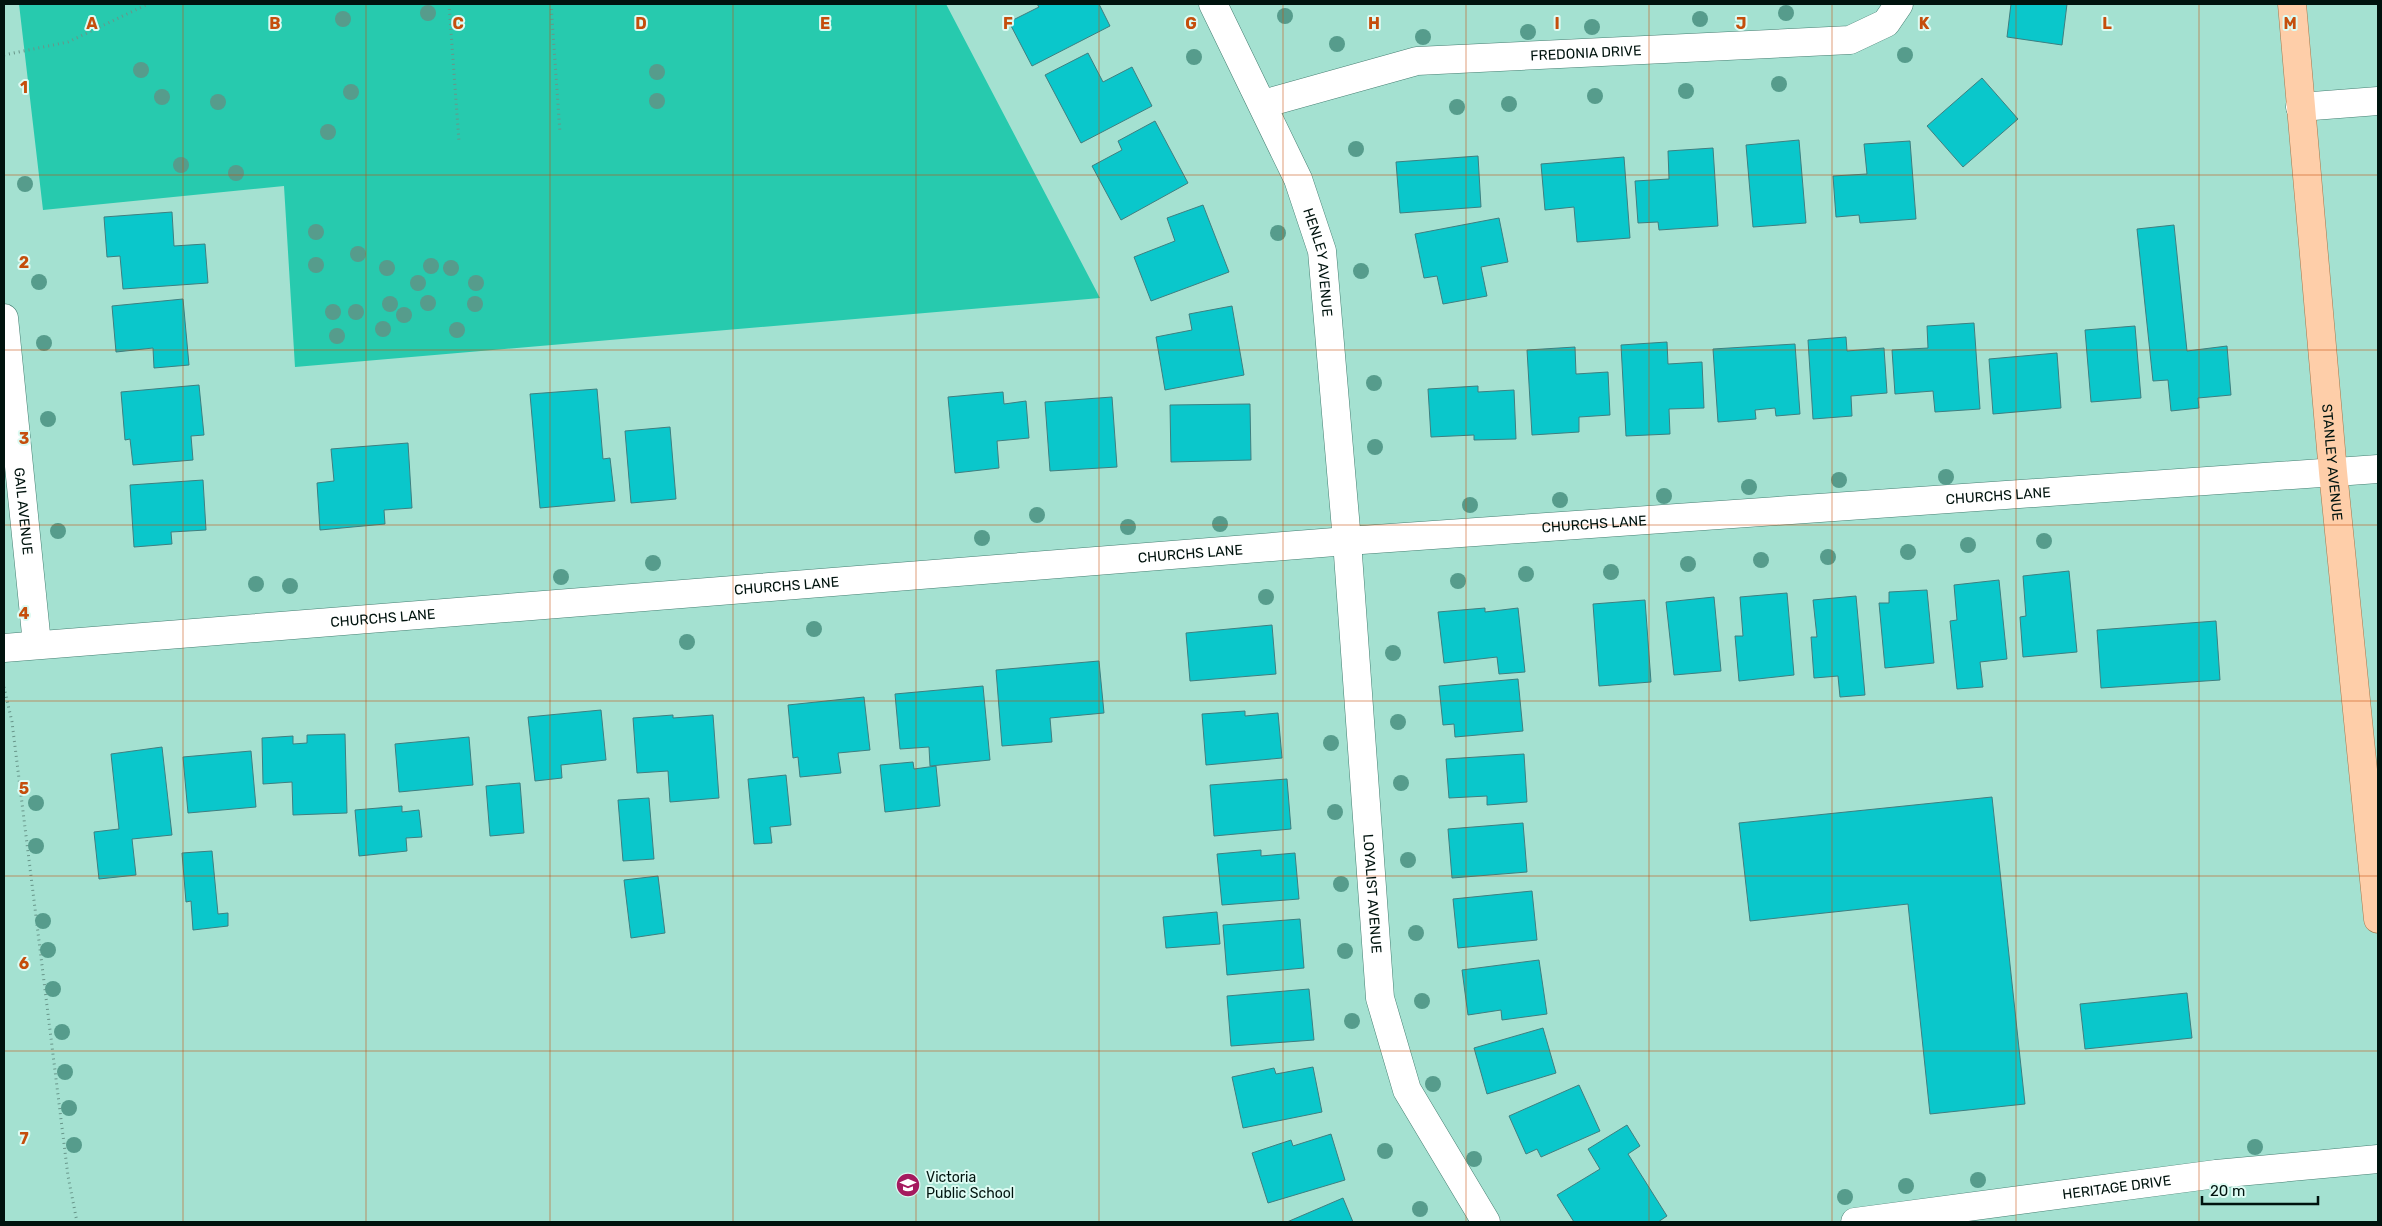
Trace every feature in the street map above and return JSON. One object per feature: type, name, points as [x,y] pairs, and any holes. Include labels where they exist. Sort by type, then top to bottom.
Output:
[{"type":"main road","name":"STANLEY AVENUE","points":[[2292,4],[2333,472],[2378,919]]},
{"type":"street","name":"HENLEY AVENUE","points":[[1213,4],[1298,179],[1322,251],[1347,541]]},
{"type":"street","name":"FREDONIA DRIVE","points":[[1263,104],[1417,61],[1850,40],[1886,22],[1899,4]]},
{"type":"street","points":[[2300,107],[2378,101]]},
{"type":"street","name":"GAIL AVENUE","points":[[4,318],[37,644]]},
{"type":"street","name":"CHURCHS LANE","points":[[4,648],[1347,541],[2378,468]]},
{"type":"street","name":"LOYALIST AVENUE","points":[[1347,541],[1380,998],[1408,1090],[1486,1222]]},
{"type":"street","name":"HERITAGE DRIVE","points":[[1855,1222],[2216,1174],[2378,1159]]},
{"type":"path","points":[[4,55],[68,42],[148,4]]},
{"type":"path","points":[[449,4],[459,142]]},
{"type":"path","points":[[551,4],[560,133]]},
{"type":"path","points":[[4,688],[12,722],[68,1176],[77,1222]]},
{"type":"green space","points":[[19,4],[946,4],[1100,298],[295,367],[284,186],[43,210]]},
{"type":"building","points":[[1037,4],[1099,4],[1110,26],[1032,66],[1009,22],[1039,7]]},
{"type":"building","points":[[2011,4],[2067,4],[2062,45],[2007,37]]},
{"type":"building","points":[[1088,53],[1103,82],[1132,67],[1152,106],[1081,143],[1045,75]]},
{"type":"building","points":[[1982,78],[2018,119],[1963,167],[1927,126]]},
{"type":"building","points":[[1155,121],[1188,183],[1121,220],[1092,166],[1122,150],[1118,141]]},
{"type":"building","points":[[1799,140],[1806,223],[1753,227],[1746,145]]},
{"type":"building","points":[[1910,141],[1916,219],[1860,223],[1859,215],[1836,217],[1833,176],[1867,174],[1864,144]]},
{"type":"building","points":[[1713,148],[1718,226],[1659,230],[1658,222],[1638,223],[1635,181],[1669,179],[1668,151]]},
{"type":"building","points":[[1478,156],[1481,207],[1400,213],[1396,162]]},
{"type":"building","points":[[1624,157],[1630,238],[1577,242],[1574,207],[1545,210],[1541,164]]},
{"type":"building","points":[[1203,205],[1229,272],[1151,301],[1134,257],[1175,241],[1167,218]]},
{"type":"building","points":[[172,212],[174,246],[205,244],[208,283],[123,289],[120,256],[107,257],[104,217]]},
{"type":"building","points":[[1499,218],[1508,262],[1481,267],[1487,296],[1443,304],[1437,276],[1424,278],[1415,234]]},
{"type":"building","points":[[2174,225],[2187,351],[2227,346],[2231,395],[2198,398],[2199,408],[2171,411],[2168,380],[2153,381],[2137,229]]},
{"type":"building","points":[[183,299],[189,365],[154,368],[153,348],[116,352],[112,306]]},
{"type":"building","points":[[1232,306],[1244,375],[1165,390],[1156,337],[1192,330],[1189,314]]},
{"type":"building","points":[[1974,323],[1980,409],[1935,412],[1933,391],[1895,394],[1892,350],[1928,348],[1927,326]]},
{"type":"building","points":[[2135,326],[2141,398],[2091,402],[2085,330]]},
{"type":"building","points":[[1846,337],[1847,351],[1884,348],[1887,393],[1851,396],[1852,416],[1813,419],[1808,340]]},
{"type":"building","points":[[1667,342],[1668,364],[1702,362],[1704,408],[1669,409],[1670,434],[1626,436],[1621,345]]},
{"type":"building","points":[[1795,344],[1800,414],[1776,416],[1775,408],[1755,410],[1756,419],[1718,422],[1713,349]]},
{"type":"building","points":[[1575,347],[1576,374],[1608,372],[1610,415],[1579,417],[1579,432],[1532,435],[1527,350]]},
{"type":"building","points":[[2057,353],[2061,408],[1993,414],[1989,359]]},
{"type":"building","points":[[199,385],[204,435],[191,436],[193,460],[133,465],[130,439],[125,440],[121,392]]},
{"type":"building","points":[[1478,386],[1478,392],[1514,390],[1516,439],[1474,440],[1474,435],[1431,437],[1428,389]]},
{"type":"building","points":[[597,389],[603,459],[610,458],[615,501],[540,508],[530,394]]},
{"type":"building","points":[[1003,392],[1004,404],[1026,401],[1029,438],[997,441],[999,468],[955,473],[948,397]]},
{"type":"building","points":[[1112,397],[1117,467],[1050,471],[1045,402]]},
{"type":"building","points":[[1250,404],[1251,460],[1171,462],[1170,405]]},
{"type":"building","points":[[670,427],[676,499],[631,503],[625,431]]},
{"type":"building","points":[[408,443],[412,508],[384,510],[385,524],[320,530],[317,483],[334,481],[331,449]]},
{"type":"building","points":[[203,480],[206,530],[171,532],[172,544],[134,547],[130,485]]},
{"type":"building","points":[[2069,571],[2077,652],[2023,657],[2020,617],[2026,616],[2023,576]]},
{"type":"building","points":[[1999,580],[2007,659],[1980,662],[1983,687],[1957,689],[1950,621],[1957,620],[1954,585]]},
{"type":"building","points":[[1927,590],[1934,663],[1885,668],[1879,603],[1889,603],[1889,592]]},
{"type":"building","points":[[1787,593],[1794,675],[1739,681],[1735,636],[1743,636],[1740,597]]},
{"type":"building","points":[[1856,596],[1865,695],[1840,697],[1838,676],[1814,678],[1811,637],[1817,637],[1813,600]]},
{"type":"building","points":[[1714,597],[1721,671],[1674,675],[1666,602]]},
{"type":"building","points":[[1645,600],[1651,682],[1599,686],[1593,604]]},
{"type":"building","points":[[1485,608],[1485,612],[1518,608],[1525,672],[1499,674],[1497,657],[1444,663],[1438,612]]},
{"type":"building","points":[[2216,621],[2220,680],[2101,688],[2097,630]]},
{"type":"building","points":[[1272,625],[1276,674],[1190,681],[1186,633]]},
{"type":"building","points":[[1099,661],[1104,713],[1050,718],[1052,742],[1002,746],[996,670]]},
{"type":"building","points":[[1518,679],[1523,731],[1455,737],[1454,724],[1443,725],[1439,686]]},
{"type":"building","points":[[983,686],[990,760],[930,766],[929,747],[900,749],[895,694]]},
{"type":"building","points":[[864,697],[870,750],[838,753],[841,773],[800,777],[798,757],[793,758],[788,705]]},
{"type":"building","points":[[601,710],[606,760],[561,765],[562,778],[535,781],[528,717]]},
{"type":"building","points":[[1245,711],[1245,716],[1278,713],[1282,758],[1206,765],[1202,714]]},
{"type":"building","points":[[673,715],[673,718],[713,715],[719,798],[670,802],[668,771],[637,773],[633,718]]},
{"type":"building","points":[[345,734],[347,813],[293,815],[292,782],[263,784],[262,738],[293,736],[293,744],[307,743],[307,735]]},
{"type":"building","points":[[469,737],[473,785],[399,792],[395,744]]},
{"type":"building","points":[[162,747],[172,835],[132,839],[136,875],[99,879],[94,832],[119,829],[111,754]]},
{"type":"building","points":[[251,751],[256,807],[188,813],[183,757]]},
{"type":"building","points":[[1524,754],[1527,802],[1487,805],[1487,796],[1449,798],[1446,759]]},
{"type":"building","points":[[913,762],[914,769],[936,766],[940,806],[885,812],[880,765]]},
{"type":"building","points":[[786,775],[791,825],[770,827],[772,843],[754,844],[748,779]]},
{"type":"building","points":[[1287,779],[1291,829],[1214,836],[1210,785]]},
{"type":"building","points":[[520,783],[524,833],[490,836],[486,786]]},
{"type":"building","points":[[1992,797],[2025,1104],[1930,1114],[1908,904],[1750,921],[1739,823]]},
{"type":"building","points":[[649,798],[654,859],[623,861],[618,800]]},
{"type":"building","points":[[402,806],[402,812],[419,810],[422,837],[406,838],[407,851],[359,856],[355,810]]},
{"type":"building","points":[[1523,823],[1527,872],[1452,878],[1448,829]]},
{"type":"building","points":[[1261,850],[1261,856],[1295,853],[1299,899],[1222,905],[1217,854]]},
{"type":"building","points":[[212,851],[218,914],[228,913],[228,926],[193,930],[191,901],[186,902],[182,853]]},
{"type":"building","points":[[658,876],[665,933],[631,938],[624,880]]},
{"type":"building","points":[[1532,891],[1537,940],[1458,948],[1453,899]]},
{"type":"building","points":[[1217,912],[1220,944],[1166,948],[1163,917]]},
{"type":"building","points":[[1300,919],[1304,968],[1227,975],[1223,925]]},
{"type":"building","points":[[1539,960],[1547,1014],[1502,1020],[1501,1010],[1468,1015],[1462,970]]},
{"type":"building","points":[[1309,989],[1314,1040],[1231,1046],[1227,996]]},
{"type":"building","points":[[2187,993],[2192,1038],[2085,1049],[2080,1004]]},
{"type":"building","points":[[1543,1028],[1556,1073],[1487,1094],[1474,1048]]},
{"type":"building","points":[[1313,1067],[1322,1112],[1243,1128],[1232,1077],[1274,1068],[1276,1074]]},
{"type":"building","points":[[1579,1085],[1600,1131],[1541,1157],[1537,1149],[1526,1154],[1509,1116]]},
{"type":"building","points":[[1627,1125],[1640,1146],[1628,1154],[1667,1216],[1658,1222],[1574,1222],[1557,1195],[1600,1169],[1588,1149]]},
{"type":"building","points":[[1331,1134],[1345,1180],[1268,1203],[1252,1153],[1291,1140],[1293,1146]]},
{"type":"building","points":[[1343,1198],[1353,1222],[1287,1222]]},
{"type":"place","name":"Victoria Public School","points":[[908,1185]]}]
